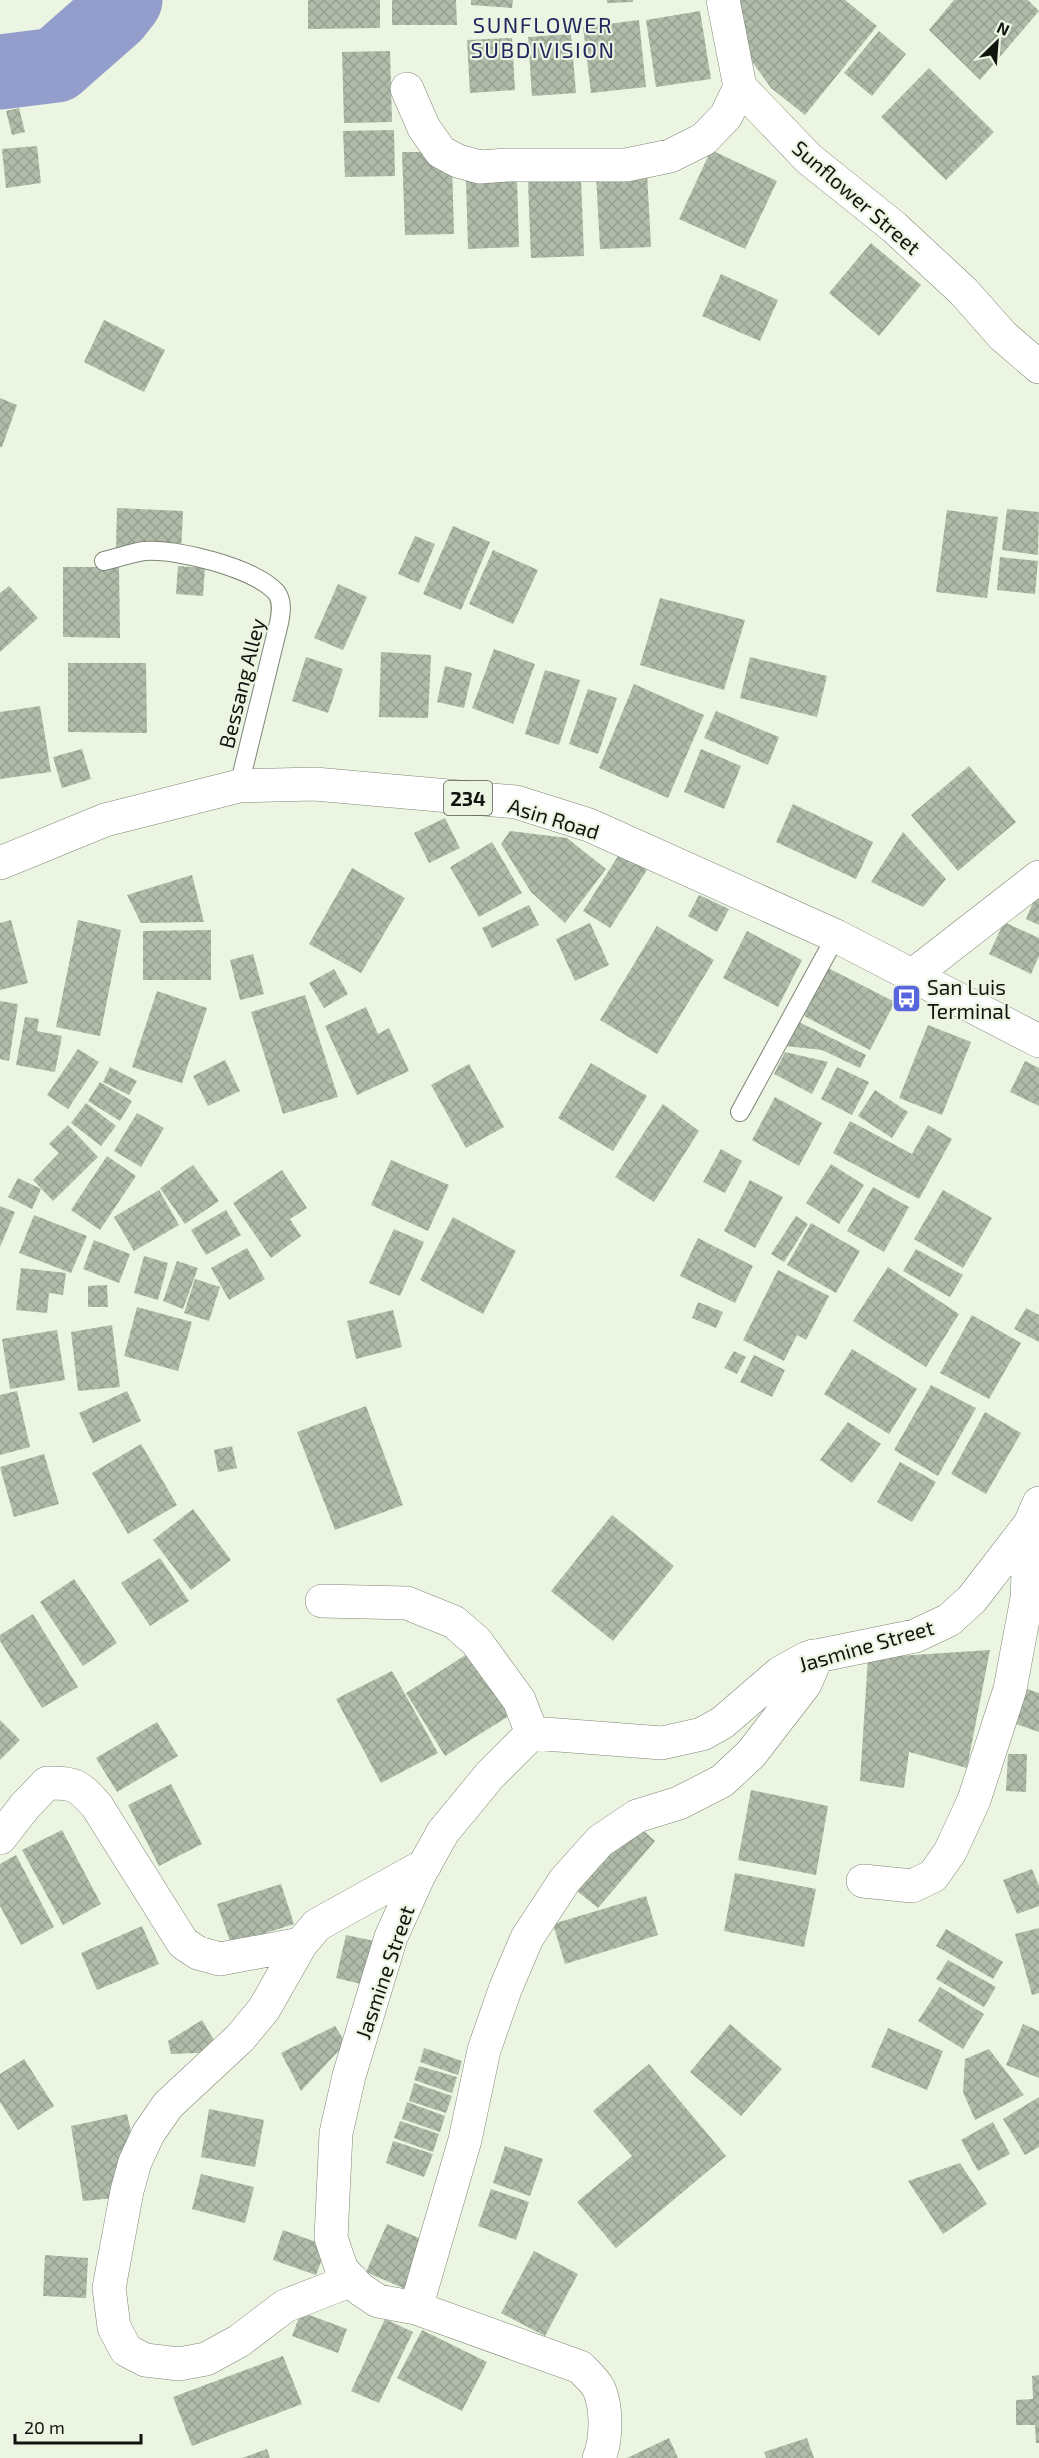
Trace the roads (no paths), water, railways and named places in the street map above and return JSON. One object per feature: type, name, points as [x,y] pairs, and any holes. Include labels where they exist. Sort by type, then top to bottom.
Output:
[{"type":"street","points":[[407,89],[424,128],[441,152],[458,161],[480,167],[626,165],[670,156],[704,139],[726,116],[740,87],[723,0]]},
{"type":"street","name":"Sunflower Street","points":[[740,87],[809,159],[894,226],[964,292],[1003,336],[1039,367]]},
{"type":"street","name":"Asin Road","points":[[0,863],[105,820],[239,786],[315,784],[516,802],[589,825],[836,936],[1039,1041]]},
{"type":"street","points":[[913,975],[1039,877]]},
{"type":"street","points":[[863,1881],[912,1886],[933,1876],[950,1852],[974,1800],[1010,1689],[1033,1572],[1034,1514]]},
{"type":"street","name":"Jasmine Street","points":[[599,2458],[606,2431],[599,2389],[580,2367],[416,2308],[378,2301],[360,2289],[342,2270],[331,2238],[336,2133],[349,2076],[392,1937],[425,1864],[443,1832],[464,1804],[532,1733],[662,1743],[702,1734],[722,1723],[780,1673],[813,1656],[915,1636],[949,1620],[972,1599],[1034,1514]]},
{"type":"street","points":[[322,1601],[407,1603],[454,1622],[476,1641],[519,1700],[532,1733]]},
{"type":"street","points":[[416,2308],[465,2140],[484,2050],[506,1987],[527,1938],[565,1880],[600,1841],[637,1816],[679,1803],[722,1781],[752,1754],[805,1684],[812,1668],[813,1656]]},
{"type":"street","points":[[0,1838],[47,1783],[63,1783],[81,1788],[97,1806],[183,1942],[198,1953],[220,1959],[301,1944]]},
{"type":"street","points":[[352,2280],[285,2306],[239,2341],[206,2359],[179,2364],[145,2361],[126,2350],[114,2327],[109,2289],[127,2191],[135,2162],[148,2134],[168,2105],[246,2031],[264,2009],[301,1944],[317,1925],[425,1864]]},
{"type":"lane","name":"Bessang Alley","points":[[104,561],[145,551],[180,553],[215,561],[258,580],[277,593],[282,606],[279,624],[239,786]]},
{"type":"lane","points":[[740,1112],[836,936]]},
{"type":"waterway","points":[[0,72],[56,65],[114,14],[125,0]]},
{"type":"place","name":"San Luis Terminal","points":[[906,998]]},
{"type":"district","name":"SUNFLOWER SUBDIVISION","points":[[543,36]]}]
